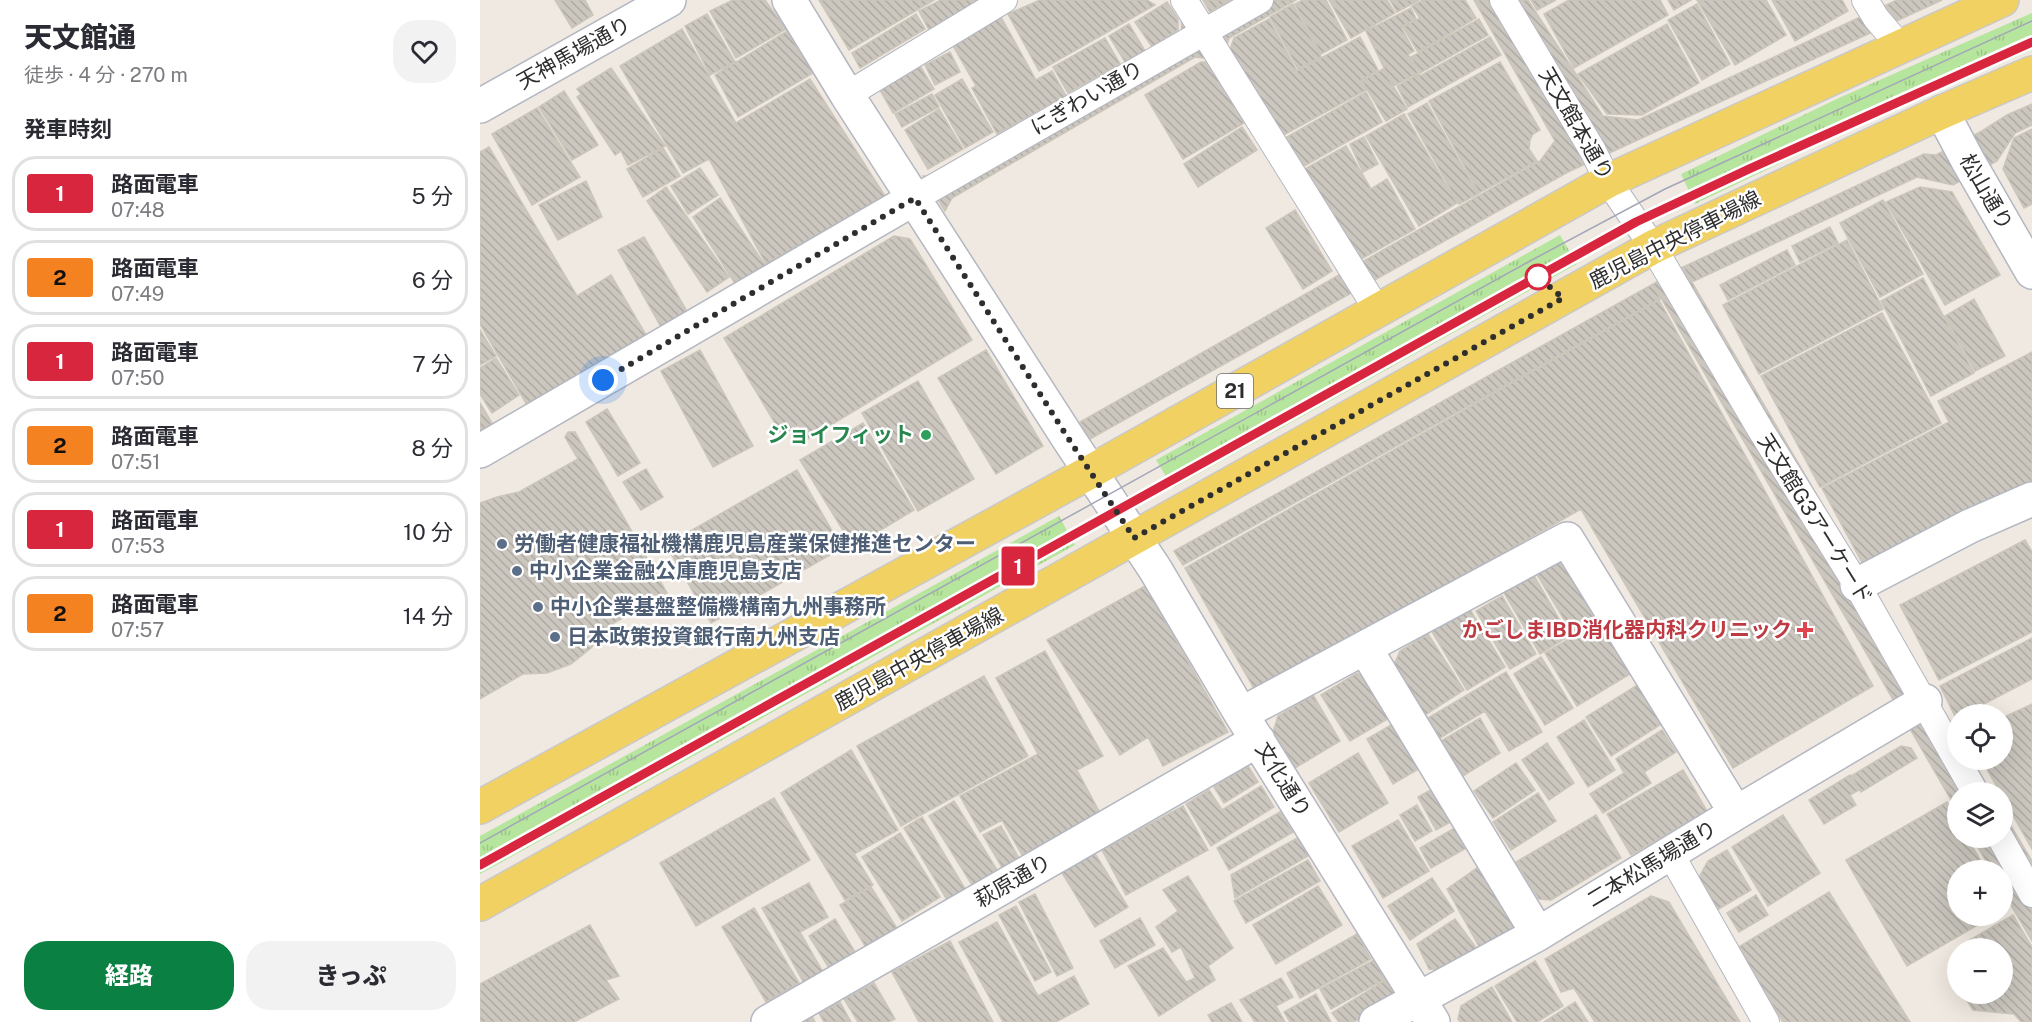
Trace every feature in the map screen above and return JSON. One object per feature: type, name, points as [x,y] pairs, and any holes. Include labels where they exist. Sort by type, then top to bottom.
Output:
[{"type":"main road","name":"21","points":[[480,807],[1090,472],[1608,181],[2002,0]]},
{"type":"main road","name":"鹿児島中央停車場線","points":[[480,904],[1653,247],[1942,112],[2032,73]]},
{"type":"street","name":"天神馬場通り","points":[[480,106],[669,0]]},
{"type":"street","name":"文化通り","points":[[789,0],[847,95],[1134,538],[1425,1010]]},
{"type":"street","points":[[847,95],[1004,0]]},
{"type":"street","points":[[1184,0],[1378,311]]},
{"type":"street","name":"にぎわい通り","points":[[915,198],[1260,0]]},
{"type":"street","name":"天文館本通り","points":[[1503,0],[1593,151],[1608,181],[1653,247]]},
{"type":"street","points":[[1865,0],[1876,18],[1900,46]]},
{"type":"street","name":"松山通り","points":[[1942,112],[2032,272]]},
{"type":"street","points":[[480,451],[915,198]]},
{"type":"street","name":"天文館G3アーケード","points":[[1653,247],[1760,429],[1857,585],[1969,782]]},
{"type":"street","points":[[1857,585],[1970,526],[2032,499]]},
{"type":"street","name":"萩原通り","points":[[768,1022],[1250,727],[1365,648],[1567,538],[1736,813]]},
{"type":"street","points":[[1365,648],[1538,934]]},
{"type":"street","name":"二本松馬場通り","points":[[1376,1022],[1425,1010],[1538,934],[1924,701]]},
{"type":"street","points":[[2006,848],[2032,894]]},
{"type":"street","points":[[1670,853],[1766,1022]]},
{"type":"green space","points":[[2032,13],[2032,50],[1854,128],[1695,204],[1681,174],[1841,97]]},
{"type":"green space","points":[[1560,235],[1577,264],[1173,488],[1156,460]]},
{"type":"green space","points":[[1059,516],[1075,545],[480,874],[480,836]]},
{"type":"building","points":[[555,0],[585,0],[593,15],[572,28]]},
{"type":"building","points":[[733,0],[765,0],[786,29],[736,58],[710,11]]},
{"type":"building","points":[[819,0],[934,0],[849,50]]},
{"type":"building","points":[[941,0],[980,0],[929,30],[919,11]]},
{"type":"building","points":[[1040,0],[1147,0],[1155,5],[1039,71],[1008,14]]},
{"type":"building","points":[[1203,0],[1231,0],[1210,12]]},
{"type":"building","points":[[1247,0],[1296,0],[1229,38],[1224,52],[1211,59],[1195,57],[952,198],[945,211],[923,176],[937,176],[1182,35],[1181,16],[1213,19]]},
{"type":"building","points":[[1303,0],[1326,0],[1347,40],[1321,54],[1295,4]]},
{"type":"building","points":[[1329,0],[1387,0],[1395,13],[1351,38]]},
{"type":"building","points":[[1390,0],[1419,0],[1397,12]]},
{"type":"building","points":[[1423,0],[1465,0],[1476,18],[1418,52],[1403,27],[1420,18],[1412,6]]},
{"type":"building","points":[[1474,0],[1528,0],[1603,116],[1638,120],[1897,0],[1942,0],[1568,172],[1090,439],[1080,422],[1540,161],[1555,141]]},
{"type":"building","points":[[1531,0],[1556,0],[1537,10]]},
{"type":"building","points":[[1569,0],[1660,0],[1668,15],[1574,68],[1544,14]]},
{"type":"building","points":[[1668,0],[1691,0],[1674,10]]},
{"type":"building","points":[[1697,0],[1766,0],[1786,35],[1735,65]]},
{"type":"building","points":[[1772,0],[1842,0],[1848,11],[1795,41]]},
{"type":"building","points":[[1167,2],[1178,19],[1178,30],[1152,47],[1135,22]]},
{"type":"building","points":[[1293,4],[1321,57],[1298,69],[1270,17]]},
{"type":"building","points":[[1697,4],[1730,64],[1702,80],[1668,20]]},
{"type":"building","points":[[1411,8],[1416,19],[1401,27],[1414,51],[1408,54],[1418,73],[1393,86],[1366,31]]},
{"type":"building","points":[[707,14],[735,62],[710,75],[685,26]]},
{"type":"building","points":[[916,14],[925,29],[860,68],[852,53]]},
{"type":"building","points":[[1001,17],[1036,80],[1052,71],[1066,96],[997,134],[972,88],[976,86],[952,44]]},
{"type":"building","points":[[1269,19],[1297,71],[1360,37],[1378,70],[1361,80],[1366,90],[1278,138],[1230,50],[1234,38]]},
{"type":"building","points":[[1479,19],[1488,35],[1420,73],[1411,57]]},
{"type":"building","points":[[1129,24],[1145,51],[1125,62],[1109,36]]},
{"type":"building","points":[[1667,24],[1699,83],[1642,115],[1607,114],[1578,74]]},
{"type":"building","points":[[682,29],[736,123],[810,79],[885,196],[766,264],[709,159],[683,173],[620,66]]},
{"type":"building","points":[[787,31],[813,73],[738,117],[715,75]]},
{"type":"building","points":[[1490,37],[1501,55],[1408,107],[1397,86],[1419,74],[1420,76]]},
{"type":"building","points":[[1105,38],[1120,64],[1068,93],[1053,67]]},
{"type":"building","points":[[950,52],[960,72],[935,85],[925,65]]},
{"type":"building","points":[[1201,62],[1209,62],[1244,123],[1183,159],[1145,95]]},
{"type":"building","points":[[1500,62],[1540,130],[1533,134],[1529,149],[1537,161],[1479,193],[1429,101]]},
{"type":"building","points":[[920,66],[934,89],[893,113],[880,90]]},
{"type":"building","points":[[611,68],[665,146],[628,165],[621,151],[615,155],[577,97],[581,94],[577,89]]},
{"type":"building","points":[[1383,69],[1407,109],[1386,121],[1362,81]]},
{"type":"building","points":[[962,79],[993,132],[965,148],[935,95]]},
{"type":"building","points":[[564,91],[598,145],[572,160],[539,107]]},
{"type":"building","points":[[1366,92],[1382,122],[1297,170],[1280,141]]},
{"type":"building","points":[[932,94],[939,107],[902,127],[895,114]]},
{"type":"building","points":[[1427,103],[1478,194],[1459,204],[1408,114]]},
{"type":"building","points":[[2032,104],[2032,125],[2015,133],[1997,161],[1953,185],[1917,177],[1692,282],[1683,267],[1924,154],[1936,155],[2007,115]]},
{"type":"building","points":[[537,108],[580,177],[532,205],[492,134]]},
{"type":"building","points":[[939,109],[963,149],[928,169],[905,130]]},
{"type":"building","points":[[1404,114],[1457,203],[1419,226],[1366,136]]},
{"type":"building","points":[[1242,127],[1257,150],[1198,187],[1184,164]]},
{"type":"building","points":[[2032,129],[2032,204],[2024,208],[2003,169],[2014,138]]},
{"type":"building","points":[[1364,137],[1378,164],[1363,172],[1350,144]]},
{"type":"building","points":[[1346,146],[1371,189],[1387,179],[1415,229],[1354,263],[1303,170]]},
{"type":"building","points":[[489,147],[577,296],[611,275],[646,335],[527,405],[480,324],[480,152]]},
{"type":"building","points":[[663,148],[680,176],[643,197],[627,169]]},
{"type":"building","points":[[700,168],[718,195],[688,214],[671,186]]},
{"type":"building","points":[[586,181],[602,217],[558,240],[539,205]]},
{"type":"building","points":[[666,187],[729,277],[707,292],[647,201]]},
{"type":"building","points":[[1920,187],[1952,192],[2000,275],[1945,305],[1886,202]]},
{"type":"building","points":[[720,198],[767,268],[736,285],[693,217]]},
{"type":"building","points":[[1883,200],[1923,274],[1880,297],[1840,223]]},
{"type":"building","points":[[1295,210],[1332,271],[1303,289],[1266,228]]},
{"type":"building","points":[[1830,227],[1838,243],[1800,262],[1792,246]]},
{"type":"building","points":[[894,236],[910,239],[972,340],[806,440],[798,425],[782,435],[724,338]]},
{"type":"building","points":[[644,237],[688,313],[661,327],[618,250]]},
{"type":"building","points":[[1847,240],[1883,309],[1759,374],[1723,305]]},
{"type":"building","points":[[1787,250],[1795,265],[1728,300],[1720,285]]},
{"type":"building","points":[[1683,267],[1947,716],[1947,770],[1978,770],[1985,782],[1947,782],[1947,793],[1653,284]]},
{"type":"building","points":[[1923,278],[1974,373],[1931,396],[1881,301]]},
{"type":"building","points":[[1653,284],[1660,299],[1183,565],[1174,551]]},
{"type":"building","points":[[1974,299],[2005,356],[1975,371],[1945,316]]},
{"type":"building","points":[[1659,300],[1873,686],[1733,768],[1581,509],[1256,692],[1185,568]]},
{"type":"building","points":[[1882,313],[1941,423],[1820,487],[1761,376]]},
{"type":"building","points":[[480,330],[496,356],[480,365]]},
{"type":"building","points":[[700,350],[753,446],[713,467],[661,371]]},
{"type":"building","points":[[986,350],[1043,446],[996,474],[938,378]]},
{"type":"building","points":[[2032,352],[2032,484],[1866,570],[1822,488],[1949,422],[1938,401]]},
{"type":"building","points":[[496,358],[519,395],[492,413],[480,394],[480,368]]},
{"type":"building","points":[[918,381],[974,479],[918,511],[862,413]]},
{"type":"building","points":[[480,403],[492,423],[480,431]]},
{"type":"building","points":[[607,409],[640,463],[618,476],[586,422]]},
{"type":"building","points":[[863,423],[914,510],[853,547],[800,460]]},
{"type":"building","points":[[568,432],[575,432],[667,593],[605,628],[591,648],[571,664],[547,673],[523,674],[480,699],[480,503],[519,492],[578,459],[565,437]]},
{"type":"building","points":[[646,469],[663,497],[641,510],[623,482]]},
{"type":"building","points":[[797,470],[842,548],[711,623],[666,545]]},
{"type":"building","points":[[2025,540],[2032,552],[2032,632],[1939,680],[1900,605]]},
{"type":"building","points":[[1561,558],[1630,674],[1577,706],[1545,653],[1574,636],[1536,573]]},
{"type":"building","points":[[1533,574],[1569,636],[1540,654],[1503,591]]},
{"type":"building","points":[[1145,586],[1228,732],[1163,766],[1148,737],[1120,755],[1047,640]]},
{"type":"building","points":[[1502,596],[1536,654],[1510,669],[1476,611]]},
{"type":"building","points":[[1469,608],[1505,667],[1467,690],[1431,630]]},
{"type":"building","points":[[1428,634],[1464,690],[1425,715],[1394,665],[1400,651]]},
{"type":"building","points":[[2032,638],[2032,679],[1984,704],[1949,704],[1940,686]]},
{"type":"building","points":[[1045,651],[1103,756],[1077,770],[1100,813],[1022,855],[1002,820],[980,832],[960,796],[1038,754],[996,678]]},
{"type":"building","points":[[1541,657],[1573,708],[1545,725],[1514,674]]},
{"type":"building","points":[[1506,672],[1542,732],[1509,751],[1485,711],[1440,738],[1428,718]]},
{"type":"building","points":[[1357,673],[1368,679],[1391,717],[1350,741],[1321,695]]},
{"type":"building","points":[[984,676],[1028,756],[901,826],[857,746]]},
{"type":"building","points":[[1639,684],[1663,723],[1611,756],[1586,717]]},
{"type":"building","points":[[1313,695],[1340,741],[1295,768],[1273,732],[1278,716]]},
{"type":"building","points":[[2032,704],[2032,849],[2013,815],[2013,782],[1994,782],[1987,770],[2013,770],[2013,713]]},
{"type":"building","points":[[1480,718],[1500,753],[1463,776],[1441,741]]},
{"type":"building","points":[[1584,720],[1615,770],[1588,787],[1557,737]]},
{"type":"building","points":[[1396,722],[1422,767],[1393,784],[1367,739]]},
{"type":"building","points":[[1662,730],[1676,752],[1644,772],[1651,783],[1603,813],[1590,794],[1624,773],[1616,759]]},
{"type":"building","points":[[1547,743],[1574,783],[1549,800],[1522,760]]},
{"type":"building","points":[[1901,746],[1911,748],[1917,758],[1861,792],[1851,776]]},
{"type":"building","points":[[851,750],[898,830],[854,854],[873,885],[845,900],[781,793]]},
{"type":"building","points":[[1358,753],[1388,803],[1339,832],[1309,783]]},
{"type":"building","points":[[1516,763],[1535,790],[1493,818],[1474,791]]},
{"type":"building","points":[[1248,766],[1258,782],[1224,803],[1214,787]]},
{"type":"building","points":[[1683,770],[1707,811],[1631,855],[1607,814]]},
{"type":"building","points":[[1850,775],[1859,790],[1850,795],[1856,805],[1824,824],[1809,800]]},
{"type":"building","points":[[1261,786],[1274,807],[1211,846],[1186,804],[1209,790],[1222,810]]},
{"type":"building","points":[[1436,787],[1454,820],[1436,830],[1418,797]]},
{"type":"building","points":[[1538,793],[1556,821],[1511,850],[1493,822]]},
{"type":"building","points":[[774,798],[810,860],[696,926],[660,863]]},
{"type":"building","points":[[954,801],[999,873],[974,888],[929,816]]},
{"type":"building","points":[[1947,802],[1947,848],[1973,848],[1980,860],[1947,860],[1947,926],[1976,926],[1955,938],[1947,938],[1947,943],[1907,966],[1846,860]]},
{"type":"building","points":[[1417,805],[1432,831],[1415,841],[1400,815]]},
{"type":"building","points":[[1183,806],[1208,850],[1126,895],[1102,850]]},
{"type":"building","points":[[1280,812],[1293,832],[1229,870],[1217,848]]},
{"type":"building","points":[[1596,815],[1621,858],[1551,900],[1539,899],[1516,862]]},
{"type":"building","points":[[1783,815],[1820,873],[1768,906],[1732,847]]},
{"type":"building","points":[[922,817],[967,892],[949,903],[904,828]]},
{"type":"building","points":[[1398,820],[1429,871],[1383,898],[1352,846]]},
{"type":"building","points":[[1001,826],[1021,862],[1004,871],[983,835]]},
{"type":"building","points":[[1458,826],[1470,846],[1431,868],[1420,848]]},
{"type":"building","points":[[2013,829],[2032,861],[2032,941],[2013,909],[2013,860],[1985,860],[1978,848],[2013,848]]},
{"type":"building","points":[[900,833],[940,897],[902,921],[862,857]]},
{"type":"building","points":[[1299,837],[1308,856],[1235,898],[1231,875]]},
{"type":"building","points":[[1727,850],[1751,890],[1717,910],[1698,879],[1708,861]]},
{"type":"building","points":[[1094,852],[1128,907],[1095,927],[1061,871]]},
{"type":"building","points":[[1308,860],[1320,881],[1246,923],[1234,901]]},
{"type":"building","points":[[1484,863],[1512,914],[1516,930],[1481,950],[1447,889]]},
{"type":"building","points":[[1188,876],[1233,948],[1208,966],[1215,980],[1159,1016],[1128,966],[1163,948],[1186,982],[1195,978],[1181,947],[1172,952],[1156,927],[1178,911],[1163,890]]},
{"type":"building","points":[[1432,878],[1454,911],[1410,940],[1388,906]]},
{"type":"building","points":[[809,883],[828,917],[800,932],[823,972],[804,983],[762,908]]},
{"type":"building","points":[[1318,886],[1342,925],[1276,964],[1253,925]]},
{"type":"building","points":[[871,887],[898,930],[867,949],[840,905]]},
{"type":"building","points":[[1829,892],[1910,1022],[1783,1022],[1737,948]]},
{"type":"building","points":[[1035,894],[1073,968],[1057,976],[1019,902]]},
{"type":"building","points":[[1756,895],[1768,915],[1739,932],[1727,913]]},
{"type":"building","points":[[1651,896],[1669,902],[1740,1022],[1595,1022],[1574,988],[1561,992],[1545,959]]},
{"type":"building","points":[[1016,906],[1051,972],[1035,981],[999,915]]},
{"type":"building","points":[[754,908],[799,983],[766,1002],[722,927]]},
{"type":"building","points":[[2013,915],[2032,947],[2032,1022],[2021,1022],[2014,1014],[1973,1010],[1969,1004],[2013,1004],[2013,938],[1973,938],[1994,926],[2013,926]]},
{"type":"building","points":[[1140,918],[1155,945],[1115,968],[1100,941]]},
{"type":"building","points":[[835,919],[855,952],[829,968],[809,936]]},
{"type":"building","points":[[1455,919],[1477,949],[1441,970],[1429,969],[1417,944]]},
{"type":"building","points":[[997,922],[1038,996],[1074,976],[1089,1004],[1056,1022],[1003,1022],[959,942]]},
{"type":"building","points":[[590,925],[619,976],[606,980],[619,999],[574,1022],[480,1022],[480,984]]},
{"type":"building","points":[[1357,934],[1371,959],[1300,998],[1287,973]]},
{"type":"building","points":[[950,941],[993,1022],[919,1022],[892,972]]},
{"type":"building","points":[[1374,960],[1385,979],[1331,1009],[1320,989]]},
{"type":"building","points":[[1535,961],[1563,1006],[1537,1022],[1517,1022],[1495,986]]},
{"type":"building","points":[[1281,978],[1293,997],[1276,1006],[1285,1022],[1255,1022],[1240,1000]]},
{"type":"building","points":[[1389,978],[1397,990],[1394,1003],[1353,1022],[1339,1022],[1332,1013]]},
{"type":"building","points":[[874,983],[895,1019],[889,1022],[858,1022],[844,999]]},
{"type":"building","points":[[1492,987],[1512,1022],[1460,1022],[1458,1019],[1461,1006]]},
{"type":"building","points":[[1316,994],[1331,1022],[1290,1022],[1284,1012]]},
{"type":"building","points":[[840,1002],[851,1022],[824,1022],[819,1013]]},
{"type":"building","points":[[1575,1002],[1588,1022],[1544,1022]]},
{"type":"building","points":[[1231,1003],[1242,1022],[1212,1022],[1208,1015]]},
{"type":"building","points":[[812,1016],[815,1022],[801,1022]]},
{"type":"tram line","points":[[480,843],[1530,261],[1665,189],[2032,21]]},
{"type":"tram line","points":[[480,865],[1636,222],[2032,42]]},
{"type":"tram line","name":"1","points":[[480,865],[1636,222],[1928,87],[2032,42]]},
{"type":"place","name":"ジョイフィット","points":[[926,435]]},
{"type":"place","name":"労働者健康福祉機構鹿児島産業保健推進センター","points":[[502,544]]},
{"type":"place","name":"中小企業金融公庫鹿児島支店","points":[[517,571]]},
{"type":"place","name":"中小企業基盤整備機構南九州事務所","points":[[538,607]]},
{"type":"place","name":"かごしまIBD消化器内科クリニック","points":[[1805,630]]},
{"type":"place","name":"日本政策投資銀行南九州支店","points":[[555,637]]},
{"type":"route","points":[[603,380],[915,198],[1134,538],[1563,298],[1538,277]]}]
